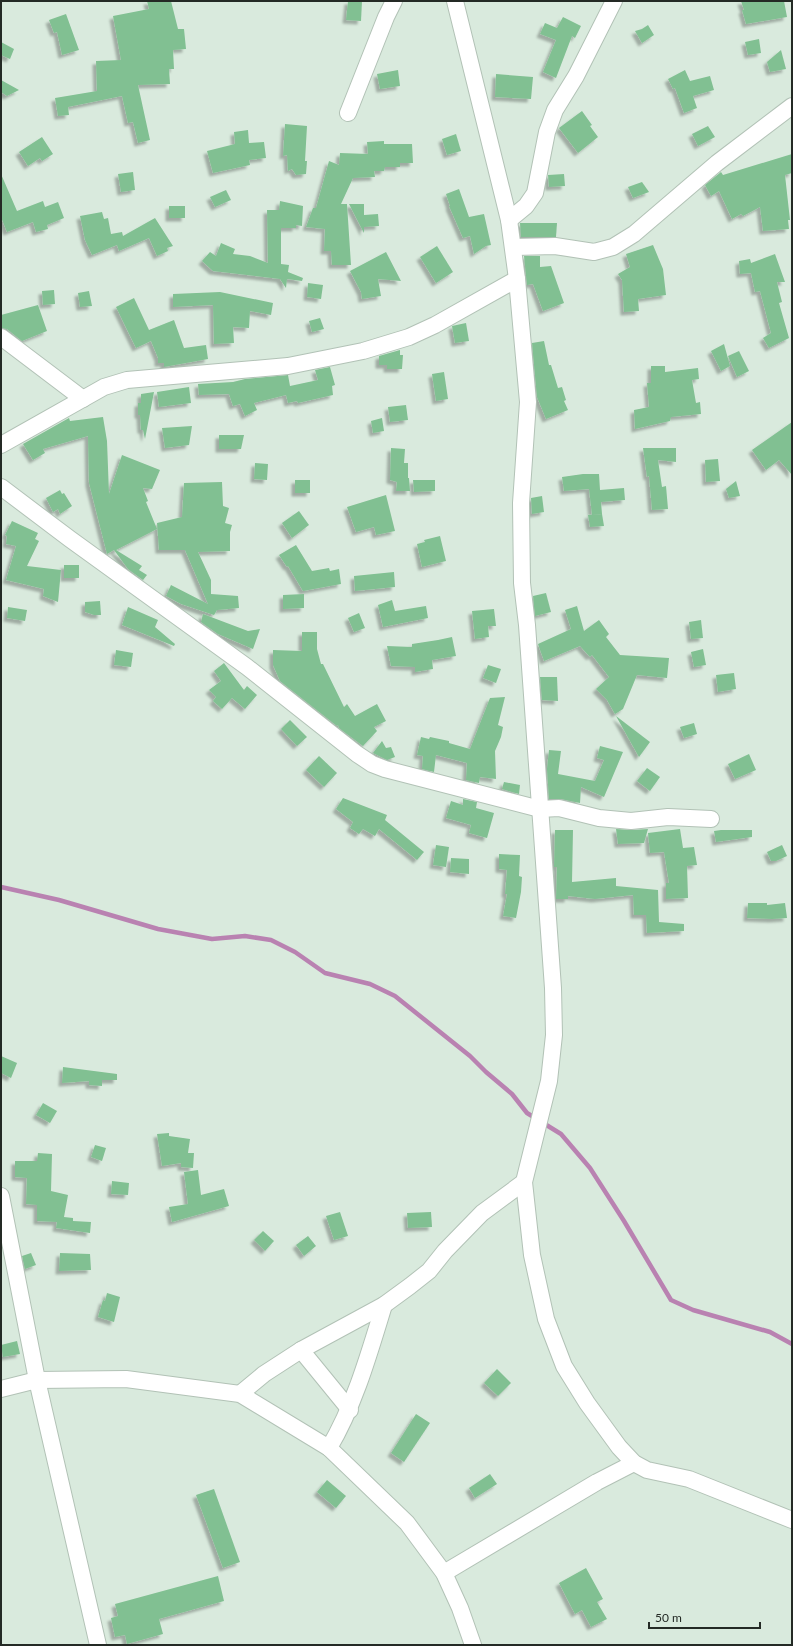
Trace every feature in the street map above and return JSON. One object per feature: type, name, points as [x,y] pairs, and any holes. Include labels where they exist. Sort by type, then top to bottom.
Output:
[{"type":"street","points":[[348,114],[386,17],[394,1]]},
{"type":"street","points":[[455,1],[509,220],[514,247],[528,402],[521,503],[522,583],[527,625],[553,988],[554,1035],[549,1080],[524,1182],[532,1255],[546,1319],[564,1366],[587,1403],[634,1463],[647,1470],[695,1482],[792,1520]]},
{"type":"street","points":[[509,220],[526,206],[535,193],[547,132],[555,110],[576,76],[614,1]]},
{"type":"street","points":[[514,247],[555,246],[594,252],[613,247],[634,234],[717,163],[792,106]]},
{"type":"street","points":[[1,445],[104,387],[127,380],[288,366],[363,351],[409,337],[435,325],[518,279]]},
{"type":"street","points":[[1,337],[83,399]]},
{"type":"street","points":[[1,487],[70,539],[247,666],[357,754],[372,764],[461,790],[540,809],[559,808],[599,818],[631,821],[668,817],[711,819]]},
{"type":"street","points":[[240,1394],[264,1374],[301,1350],[384,1305],[429,1271],[445,1251],[482,1213],[524,1182]]},
{"type":"street","points":[[1,1196],[37,1380],[98,1645]]},
{"type":"street","points":[[328,1448],[350,1410],[384,1305]]},
{"type":"street","points":[[301,1350],[350,1410]]},
{"type":"street","points":[[1,1389],[37,1380],[126,1379],[240,1394],[328,1448],[407,1523],[444,1573],[460,1608],[473,1645]]},
{"type":"street","points":[[444,1573],[591,1486],[634,1463]]},
{"type":"building","points":[[147,1],[171,1],[178,29],[184,29],[186,49],[173,50],[174,69],[169,69],[170,84],[138,85],[150,140],[138,143],[133,122],[128,123],[122,96],[68,107],[69,115],[58,116],[55,98],[97,91],[96,61],[121,60],[113,16],[149,9]]},
{"type":"building","points":[[348,1],[362,1],[361,21],[346,20]]},
{"type":"building","points":[[741,1],[784,1],[787,17],[746,24]]},
{"type":"building","points":[[66,14],[79,50],[62,55],[57,32],[54,33],[49,20]]},
{"type":"building","points":[[563,17],[581,26],[575,38],[572,36],[556,78],[543,72],[556,40],[540,34],[545,23],[557,28]]},
{"type":"building","points":[[648,25],[654,35],[642,43],[635,31]]},
{"type":"building","points":[[759,39],[761,53],[748,55],[745,42]]},
{"type":"building","points":[[1,42],[14,49],[10,59],[1,55]]},
{"type":"building","points":[[781,50],[786,69],[770,72],[767,62]]},
{"type":"building","points":[[398,70],[400,86],[380,89],[377,74]]},
{"type":"building","points":[[685,70],[690,81],[710,76],[714,90],[693,96],[697,108],[684,113],[675,88],[673,89],[668,79]]},
{"type":"building","points":[[496,74],[533,77],[531,99],[495,97]]},
{"type":"building","points":[[1,80],[19,90],[7,96],[1,92]]},
{"type":"building","points":[[582,111],[598,137],[578,153],[559,128]]},
{"type":"building","points":[[285,124],[307,126],[305,161],[307,161],[306,174],[296,175],[292,169],[288,171],[287,155],[283,156]]},
{"type":"building","points":[[708,126],[715,137],[698,146],[692,134]]},
{"type":"building","points":[[248,130],[249,143],[264,142],[266,158],[249,160],[250,165],[213,173],[207,151],[235,144],[234,132]]},
{"type":"building","points":[[456,134],[461,151],[447,155],[442,139]]},
{"type":"building","points":[[42,137],[53,154],[42,161],[40,158],[28,166],[19,152]]},
{"type":"building","points":[[384,141],[384,144],[412,144],[413,163],[400,163],[400,167],[385,167],[384,171],[374,171],[375,177],[353,178],[341,204],[347,204],[351,265],[332,265],[331,251],[324,251],[325,229],[306,227],[313,208],[316,208],[329,161],[339,165],[340,153],[368,154],[367,142]]},
{"type":"building","points":[[792,154],[792,173],[785,175],[790,220],[788,220],[789,229],[763,231],[760,207],[743,216],[741,214],[732,219],[719,191],[711,196],[705,185],[721,172],[723,175]]},
{"type":"building","points":[[133,172],[135,190],[121,192],[118,174]]},
{"type":"building","points":[[1,174],[17,211],[43,201],[45,207],[58,202],[64,218],[47,225],[48,229],[36,232],[33,222],[7,232],[1,217]]},
{"type":"building","points":[[564,174],[565,186],[549,187],[548,175]]},
{"type":"building","points":[[642,182],[649,192],[633,198],[628,187]]},
{"type":"building","points":[[459,189],[469,217],[484,214],[491,245],[486,246],[474,254],[470,236],[463,238],[449,206],[446,194]]},
{"type":"building","points":[[226,190],[231,200],[215,207],[210,197]]},
{"type":"building","points":[[280,201],[303,206],[302,226],[296,225],[296,228],[281,228],[281,264],[289,265],[288,272],[303,278],[302,281],[287,279],[286,288],[280,279],[213,271],[202,261],[210,252],[216,256],[221,243],[235,249],[233,254],[250,256],[268,263],[267,210],[279,210]]},
{"type":"building","points":[[349,204],[364,204],[364,215],[378,214],[379,226],[364,227],[364,233]]},
{"type":"building","points":[[169,206],[185,206],[185,218],[169,218]]},
{"type":"building","points":[[102,212],[104,219],[108,218],[111,234],[122,232],[123,236],[155,218],[173,246],[167,248],[168,251],[157,256],[149,238],[119,251],[117,245],[92,255],[85,240],[80,216]]},
{"type":"building","points":[[520,223],[557,223],[556,237],[521,237]]},
{"type":"building","points":[[653,245],[663,269],[666,295],[638,299],[639,311],[624,312],[622,280],[618,274],[630,267],[626,254]]},
{"type":"building","points":[[437,246],[453,272],[436,283],[420,257]]},
{"type":"building","points":[[386,252],[401,281],[378,279],[381,296],[362,299],[361,292],[350,271]]},
{"type":"building","points":[[775,254],[785,282],[777,282],[782,302],[779,303],[789,338],[769,348],[763,338],[771,333],[760,291],[755,292],[751,273],[740,274],[739,261],[750,259],[751,263]]},
{"type":"building","points":[[524,256],[540,256],[540,267],[551,266],[564,303],[543,311],[533,284],[527,285]]},
{"type":"building","points":[[308,283],[323,285],[321,299],[307,297]]},
{"type":"building","points":[[54,290],[55,304],[43,305],[42,291]]},
{"type":"building","points":[[89,291],[92,306],[80,307],[78,293]]},
{"type":"building","points":[[220,292],[273,303],[271,315],[250,311],[249,328],[233,327],[234,343],[214,344],[213,305],[173,307],[173,294]]},
{"type":"building","points":[[134,298],[149,330],[174,320],[184,348],[206,345],[208,359],[164,367],[164,363],[158,363],[158,358],[151,341],[136,348],[116,307]]},
{"type":"building","points":[[38,305],[47,331],[22,341],[7,329],[1,328],[1,315]]},
{"type":"building","points":[[320,318],[324,329],[312,332],[309,321]]},
{"type":"building","points":[[466,323],[469,341],[455,343],[452,326]]},
{"type":"building","points":[[544,341],[549,365],[551,365],[558,388],[562,387],[566,400],[564,401],[568,410],[546,419],[537,397],[532,343]]},
{"type":"building","points":[[724,344],[730,366],[721,371],[711,351]]},
{"type":"building","points":[[400,350],[400,355],[403,355],[402,369],[387,369],[387,365],[379,365],[379,356]]},
{"type":"building","points":[[739,351],[749,371],[737,377],[728,356]]},
{"type":"building","points":[[651,366],[665,366],[665,372],[698,368],[699,379],[692,380],[696,403],[700,402],[701,414],[671,417],[670,421],[635,429],[634,410],[649,407],[647,383],[651,383]]},
{"type":"building","points":[[330,367],[335,385],[332,386],[333,395],[298,403],[297,401],[288,403],[286,395],[254,403],[257,410],[245,416],[240,404],[233,406],[229,394],[199,395],[198,384],[233,382],[245,379],[288,375],[290,386],[318,380],[315,370]]},
{"type":"building","points":[[444,372],[448,399],[436,401],[432,374]]},
{"type":"building","points":[[189,387],[191,403],[159,407],[157,392]]},
{"type":"building","points":[[154,392],[145,439],[143,430],[141,430],[140,415],[138,415],[138,403],[141,403],[141,394]]},
{"type":"building","points":[[406,405],[408,420],[390,422],[388,407]]},
{"type":"building","points":[[103,417],[107,441],[109,494],[122,455],[160,470],[152,489],[143,488],[148,501],[146,502],[157,529],[116,550],[142,566],[139,570],[147,575],[143,580],[128,569],[114,550],[107,554],[89,483],[88,436],[43,449],[45,453],[33,460],[23,444],[69,418],[70,421]]},
{"type":"building","points":[[382,418],[384,431],[373,433],[371,421]]},
{"type":"building","points":[[792,422],[792,475],[779,460],[766,470],[752,450]]},
{"type":"building","points":[[192,426],[189,445],[165,448],[162,428]]},
{"type":"building","points":[[219,435],[244,435],[241,449],[219,449]]},
{"type":"building","points":[[391,448],[405,449],[404,463],[408,463],[410,491],[396,491],[397,482],[390,480]]},
{"type":"building","points":[[643,448],[676,448],[676,462],[658,460],[662,487],[666,486],[668,509],[652,510],[649,476],[647,477]]},
{"type":"building","points":[[718,459],[720,481],[706,482],[705,460]]},
{"type":"building","points":[[255,463],[268,464],[267,480],[254,479]]},
{"type":"building","points":[[583,474],[599,474],[600,490],[624,488],[625,500],[601,502],[602,514],[592,515],[589,489],[564,491],[562,477]]},
{"type":"building","points":[[295,480],[310,480],[310,493],[295,493]]},
{"type":"building","points":[[413,480],[435,480],[435,491],[414,492]]},
{"type":"building","points":[[736,481],[740,496],[729,498],[726,489]]},
{"type":"building","points":[[222,482],[223,506],[229,508],[225,523],[232,525],[230,532],[230,551],[198,552],[211,580],[211,594],[238,596],[239,608],[217,610],[214,615],[181,604],[166,596],[171,585],[208,604],[185,550],[159,550],[157,523],[182,517],[184,483]]},
{"type":"building","points":[[60,490],[62,494],[64,493],[72,506],[60,514],[58,509],[53,512],[46,498]]},
{"type":"building","points":[[386,495],[395,531],[376,535],[374,527],[356,532],[347,507]]},
{"type":"building","points":[[542,496],[544,512],[532,514],[531,498]]},
{"type":"building","points":[[299,511],[309,525],[292,538],[282,523]]},
{"type":"building","points":[[602,514],[604,526],[590,527],[588,515]]},
{"type":"building","points":[[12,521],[38,533],[35,539],[39,541],[27,566],[61,570],[58,602],[43,596],[44,589],[6,580],[16,546],[6,544],[7,536],[5,535]]},
{"type":"building","points":[[440,536],[446,561],[422,567],[417,544],[425,542],[424,540]]},
{"type":"building","points":[[296,545],[312,571],[329,568],[330,571],[339,569],[341,584],[303,591],[288,566],[287,567],[279,555]]},
{"type":"building","points":[[64,565],[79,565],[79,578],[64,578]]},
{"type":"building","points":[[394,572],[395,587],[355,591],[354,576]]},
{"type":"building","points":[[546,593],[551,612],[535,616],[533,596]]},
{"type":"building","points":[[304,594],[304,608],[283,609],[283,595]]},
{"type":"building","points":[[392,600],[395,611],[426,606],[428,618],[383,627],[378,605]]},
{"type":"building","points":[[100,601],[101,615],[94,615],[85,612],[85,602]]},
{"type":"building","points":[[577,606],[584,631],[599,620],[609,634],[606,637],[620,655],[669,658],[667,678],[637,675],[623,709],[615,714],[607,700],[596,689],[609,677],[592,655],[590,657],[580,646],[544,661],[538,644],[571,629],[565,610]]},
{"type":"building","points":[[8,607],[27,610],[25,621],[7,618]]},
{"type":"building","points":[[128,607],[158,620],[155,627],[175,644],[174,646],[122,625]]},
{"type":"building","points":[[494,609],[496,626],[488,626],[489,637],[475,639],[472,611]]},
{"type":"building","points":[[359,613],[365,628],[354,632],[348,618]]},
{"type":"building","points":[[203,614],[248,631],[260,629],[253,649],[218,634],[201,622]]},
{"type":"building","points":[[701,620],[703,638],[691,639],[689,622]]},
{"type":"building","points":[[302,632],[317,632],[317,649],[321,664],[323,664],[344,707],[347,704],[355,716],[377,704],[386,721],[374,727],[377,731],[363,746],[280,681],[273,665],[273,650],[302,651]]},
{"type":"building","points":[[452,637],[456,656],[432,660],[433,669],[415,672],[415,667],[391,666],[387,646],[412,647],[412,644]]},
{"type":"building","points":[[703,649],[706,665],[694,667],[691,652]]},
{"type":"building","points":[[116,650],[133,653],[131,667],[114,665]]},
{"type":"building","points":[[224,663],[244,690],[247,686],[257,695],[245,709],[232,698],[222,709],[213,701],[216,697],[209,690],[221,681],[214,671]]},
{"type":"building","points":[[488,665],[501,669],[496,683],[483,678]]},
{"type":"building","points":[[734,673],[736,689],[718,692],[716,675]]},
{"type":"building","points":[[540,677],[557,677],[558,701],[542,700]]},
{"type":"building","points":[[505,697],[498,725],[503,727],[501,737],[495,751],[496,779],[480,777],[479,783],[466,780],[467,763],[436,755],[434,772],[422,769],[423,756],[417,755],[421,737],[429,739],[430,737],[449,741],[449,743],[470,749],[490,698]]},
{"type":"building","points":[[616,716],[650,742],[639,757]]},
{"type":"building","points":[[290,720],[307,737],[297,746],[281,729]]},
{"type":"building","points":[[694,723],[697,734],[684,738],[680,727]]},
{"type":"building","points":[[382,741],[386,748],[391,747],[395,757],[387,760],[373,753]]},
{"type":"building","points":[[600,746],[623,752],[604,797],[581,787],[580,803],[561,799],[549,799],[547,769],[549,750],[561,751],[558,774],[595,781],[604,760],[597,758]]},
{"type":"building","points":[[749,754],[756,770],[735,779],[728,764]]},
{"type":"building","points":[[319,756],[337,773],[324,787],[306,770]]},
{"type":"building","points":[[647,768],[660,777],[650,791],[637,781]]},
{"type":"building","points":[[504,782],[520,785],[519,794],[502,789]]},
{"type":"building","points":[[343,798],[387,815],[385,820],[424,852],[417,860],[379,829],[375,836],[363,829],[359,834],[350,828],[353,822],[336,809]]},
{"type":"building","points":[[463,799],[477,802],[476,808],[494,813],[487,838],[469,833],[471,825],[446,818],[451,801],[463,805]]},
{"type":"building","points":[[616,829],[648,829],[644,843],[618,844]]},
{"type":"building","points":[[680,829],[683,848],[694,847],[697,865],[687,866],[688,898],[666,899],[666,883],[669,883],[664,852],[650,853],[648,833]]},
{"type":"building","points":[[555,830],[573,830],[572,882],[616,878],[616,886],[658,890],[659,922],[684,924],[684,931],[647,933],[646,915],[634,915],[633,895],[595,899],[568,896],[568,899],[556,899],[557,867],[554,867]]},
{"type":"building","points":[[752,830],[752,837],[716,842],[714,831]]},
{"type":"building","points":[[436,845],[449,847],[446,867],[433,865]]},
{"type":"building","points":[[782,845],[787,856],[776,861],[771,861],[767,852]]},
{"type":"building","points":[[499,854],[520,855],[519,876],[522,877],[516,918],[503,916],[507,894],[505,894],[507,870],[499,869]]},
{"type":"building","points":[[451,858],[469,859],[469,874],[450,872]]},
{"type":"building","points":[[748,903],[767,903],[767,905],[785,903],[787,918],[747,918]]},
{"type":"building","points":[[1,1056],[17,1063],[11,1078],[1,1073]]},
{"type":"building","points":[[63,1067],[117,1074],[117,1080],[102,1080],[102,1086],[89,1085],[89,1081],[62,1083]]},
{"type":"building","points":[[43,1103],[57,1111],[50,1123],[36,1115]]},
{"type":"building","points":[[169,1133],[169,1136],[190,1139],[188,1153],[194,1153],[193,1168],[181,1167],[181,1163],[162,1166],[157,1134]]},
{"type":"building","points":[[95,1145],[106,1148],[102,1161],[91,1157]]},
{"type":"building","points":[[38,1153],[52,1154],[51,1191],[68,1195],[64,1217],[73,1218],[73,1221],[91,1222],[90,1233],[56,1228],[57,1222],[37,1221],[37,1205],[26,1204],[27,1178],[15,1177],[15,1161],[37,1161]]},
{"type":"building","points":[[198,1170],[201,1195],[224,1189],[229,1206],[172,1222],[169,1207],[188,1204],[184,1172]]},
{"type":"building","points":[[112,1181],[129,1183],[128,1195],[111,1194]]},
{"type":"building","points":[[340,1212],[348,1236],[334,1240],[326,1216]]},
{"type":"building","points":[[431,1212],[432,1227],[408,1228],[407,1213]]},
{"type":"building","points":[[263,1231],[274,1241],[265,1251],[254,1240]]},
{"type":"building","points":[[308,1236],[316,1246],[304,1256],[296,1245]]},
{"type":"building","points":[[31,1253],[36,1265],[25,1269],[22,1256]]},
{"type":"building","points":[[60,1253],[90,1254],[91,1270],[59,1271]]},
{"type":"building","points":[[107,1293],[120,1297],[114,1322],[98,1317],[103,1300],[105,1301]]},
{"type":"building","points":[[17,1341],[20,1354],[3,1357],[1,1345]]},
{"type":"building","points":[[497,1369],[511,1383],[498,1396],[484,1383]]},
{"type":"building","points":[[416,1414],[430,1423],[404,1462],[391,1453]]},
{"type":"building","points":[[490,1474],[497,1484],[475,1498],[469,1488]]},
{"type":"building","points":[[327,1480],[346,1496],[336,1508],[317,1492]]},
{"type":"building","points":[[214,1489],[240,1562],[223,1568],[196,1495]]},
{"type":"building","points":[[586,1568],[603,1599],[597,1602],[607,1619],[591,1627],[582,1610],[575,1614],[559,1583]]},
{"type":"building","points":[[218,1576],[224,1601],[159,1619],[163,1634],[127,1644],[125,1635],[115,1637],[111,1618],[118,1616],[115,1604]]},
{"type":"waterway","points":[[1,887],[59,900],[158,929],[212,939],[245,936],[271,940],[295,952],[325,973],[370,984],[395,996],[470,1056],[512,1094],[527,1113],[561,1134],[590,1168],[624,1221],[671,1300],[693,1310],[770,1332],[792,1344]]}]
